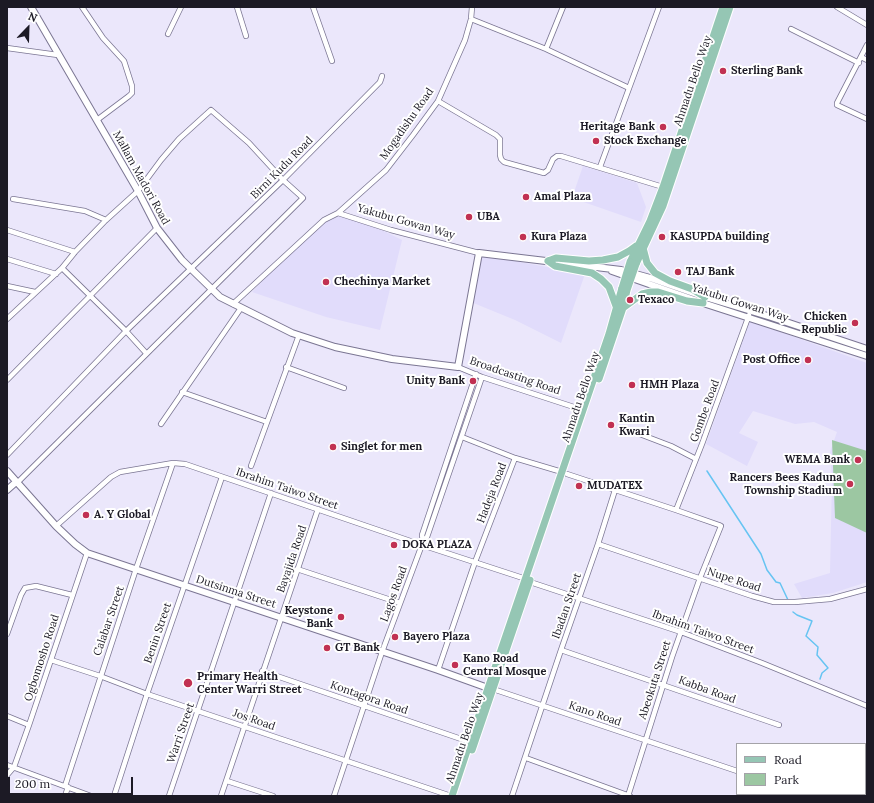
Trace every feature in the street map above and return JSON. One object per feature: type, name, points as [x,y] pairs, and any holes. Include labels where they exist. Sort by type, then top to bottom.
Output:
[{"type":"main road","name":"Ahmadu Bello Way","points":[[641,246],[663,187],[723,7]]},
{"type":"main road","name":"Ahmadu Bello Way","points":[[451,796],[528,580],[620,307],[633,263],[662,206],[730,7]]},
{"type":"main road","points":[[548,261],[556,258],[589,261],[611,259],[641,246],[647,263],[655,273],[661,277],[692,289],[704,300]]},
{"type":"main road","points":[[548,261],[555,266],[592,273],[609,287],[620,307],[642,294],[651,292],[664,294],[687,301],[704,300]]},
{"type":"main road","name":"Ahmadu Bello Way","points":[[564,473],[583,410],[609,334],[620,307]]},
{"type":"main road","name":"Ahmadu Bello Way","points":[[457,796],[490,688]]},
{"type":"street","name":"Mallam Madori Road","points":[[31,7],[138,191],[157,228],[190,269],[220,297],[299,335],[335,347],[392,359],[458,367]]},
{"type":"street","points":[[82,7],[103,38],[124,61],[132,86],[132,93],[129,96],[97,120]]},
{"type":"street","points":[[168,34],[181,7]]},
{"type":"street","points":[[237,7],[246,36]]},
{"type":"street","points":[[313,7],[332,61]]},
{"type":"street","name":"Mogadishu Road","points":[[338,213],[386,170],[438,101],[465,40],[471,19],[472,7]]},
{"type":"street","points":[[546,50],[563,7]]},
{"type":"street","points":[[600,167],[659,7]]},
{"type":"street","points":[[838,7],[867,25]]},
{"type":"street","points":[[471,19],[546,50],[629,88]]},
{"type":"street","points":[[791,29],[859,63]]},
{"type":"street","points":[[867,45],[837,103],[837,106],[867,119]]},
{"type":"street","points":[[7,48],[58,55]]},
{"type":"street","points":[[861,57],[867,60]]},
{"type":"street","name":"Birni Kudu Road","points":[[7,455],[126,331],[283,180],[380,82],[382,76]]},
{"type":"street","points":[[438,101],[496,135],[500,139],[500,155],[504,162],[544,173],[548,170],[553,159],[557,156],[600,167],[663,187]]},
{"type":"street","points":[[7,319],[56,274],[106,220],[138,191],[179,139],[211,110],[249,143],[283,180],[303,198],[17,482],[7,490]]},
{"type":"street","points":[[13,199],[85,211],[106,220]]},
{"type":"street","points":[[234,304],[324,220],[338,213]]},
{"type":"street","name":"Yakubu Gowan Way","points":[[338,213],[391,230],[479,253],[607,269],[749,314],[867,356]]},
{"type":"street","points":[[7,380],[157,228]]},
{"type":"street","points":[[7,230],[75,252]]},
{"type":"street","name":"Broadcasting Road","points":[[479,253],[458,367],[482,377],[583,410]]},
{"type":"street","points":[[7,259],[56,274]]},
{"type":"street","points":[[62,268],[126,331],[146,353]]},
{"type":"street","points":[[7,286],[35,292]]},
{"type":"street","points":[[160,424],[241,308]]},
{"type":"street","name":"Yakubu Gowan Way","points":[[749,314],[785,321],[867,349]]},
{"type":"street","name":"Gombe Road","points":[[676,510],[749,314]]},
{"type":"street","points":[[251,466],[299,335]]},
{"type":"street","points":[[286,367],[344,388]]},
{"type":"street","points":[[422,543],[422,535],[476,374]]},
{"type":"street","name":"Lagos Road","points":[[334,796],[382,652],[422,543],[427,537],[482,377]]},
{"type":"street","points":[[182,392],[267,422]]},
{"type":"street","points":[[637,432],[672,446],[696,459]]},
{"type":"street","points":[[462,437],[515,458],[676,510]]},
{"type":"street","name":"Hadeja Road","points":[[438,670],[515,458]]},
{"type":"street","name":"Ibrahim Taiwo Street","points":[[56,526],[111,477],[120,472],[173,463],[185,464],[422,543],[681,632],[867,706]]},
{"type":"street","name":"Calabar Street","points":[[65,796],[66,786],[100,676],[173,463]]},
{"type":"street","name":"Dutsinma Street","points":[[7,470],[56,526],[87,553],[282,617],[490,688]]},
{"type":"street","name":"Benin Street","points":[[114,796],[147,694],[222,477]]},
{"type":"street","name":"Ibadan Street","points":[[512,796],[580,598],[615,490]]},
{"type":"street","name":"Warri Street","points":[[169,796],[271,493]]},
{"type":"street","name":"Bayajida Road","points":[[221,796],[318,509]]},
{"type":"street","name":"Abeokuta Street","points":[[629,796],[663,684],[700,578],[721,526],[676,510]]},
{"type":"street","name":"Nupe Road","points":[[598,544],[774,602],[785,603],[830,599],[867,589]]},
{"type":"street","name":"Ogbomosho Road","points":[[14,767],[87,553]]},
{"type":"street","points":[[297,569],[400,603]]},
{"type":"street","points":[[7,634],[25,588],[29,586],[40,587],[72,595]]},
{"type":"street","name":"Kabba Road","points":[[561,650],[778,725]]},
{"type":"street","name":"Jos Road","points":[[51,660],[100,676],[147,694],[451,796]]},
{"type":"street","name":"Kontagora Road","points":[[262,671],[470,742]]},
{"type":"street","name":"Kano Road","points":[[490,688],[736,771]]},
{"type":"street","points":[[7,716],[29,725]]},
{"type":"street","points":[[526,758],[629,796]]},
{"type":"street","points":[[7,765],[91,796]]},
{"type":"street","points":[[7,775],[14,767]]},
{"type":"street","points":[[227,781],[273,796]]},
{"type":"shaded area","points":[[583,166],[637,183],[646,207],[641,222],[572,198]]},
{"type":"shaded area","name":"Chechinya Market","points":[[345,215],[374,226],[402,240],[380,330],[326,317],[252,292],[288,254],[325,222],[331,218]]},
{"type":"shaded area","points":[[482,255],[585,274],[561,343],[515,320],[471,302]]},
{"type":"shaded area","points":[[750,321],[867,363],[867,582],[833,593],[802,598],[794,584],[830,573],[832,478],[830,452],[837,432],[814,422],[795,424],[753,411],[739,433],[758,442],[747,466],[706,444]]},
{"type":"green space","name":"Rancers Bees Kaduna Township Stadium","points":[[832,440],[867,451],[867,533],[835,518]]},
{"type":"waterway","points":[[707,471],[761,554],[767,570],[776,582],[780,583],[788,600]]},
{"type":"waterway","points":[[793,612],[812,621],[806,636],[818,647],[817,655],[828,668],[822,673],[820,679]]},
{"type":"place","name":"Sterling Bank","points":[[723,71]]},
{"type":"place","name":"Heritage Bank","points":[[663,127]]},
{"type":"place","name":"Stock Exchange","points":[[596,141]]},
{"type":"place","name":"Amal Plaza","points":[[526,197]]},
{"type":"place","name":"UBA","points":[[469,217]]},
{"type":"place","name":"Kura Plaza","points":[[523,237]]},
{"type":"place","name":"KASUPDA building","points":[[662,237]]},
{"type":"place","name":"TAJ Bank","points":[[678,272]]},
{"type":"place","name":"Chechinya Market","points":[[326,282]]},
{"type":"place","name":"Texaco","points":[[630,300]]},
{"type":"place","name":"Chicken Republic","points":[[855,323]]},
{"type":"place","name":"Post Office","points":[[808,360]]},
{"type":"place","name":"Unity Bank","points":[[473,381]]},
{"type":"place","name":"HMH Plaza","points":[[632,385]]},
{"type":"place","name":"Kantin Kwari","points":[[611,425]]},
{"type":"place","name":"Singlet for men","points":[[333,447]]},
{"type":"place","name":"WEMA Bank","points":[[858,460]]},
{"type":"place","name":"Rancers Bees Kaduna Township Stadium","points":[[850,484]]},
{"type":"place","name":"MUDATEX","points":[[579,486]]},
{"type":"place","name":"A. Y Global","points":[[86,515]]},
{"type":"place","name":"DOKA PLAZA","points":[[394,545]]},
{"type":"place","name":"Keystone Bank","points":[[341,617]]},
{"type":"place","name":"Bayero Plaza","points":[[395,637]]},
{"type":"place","name":"GT Bank","points":[[327,648]]},
{"type":"place","name":"Kano Road Central Mosque","points":[[455,665]]},
{"type":"place","name":"Primary Health Center Warri Street","points":[[188,683]]}]
